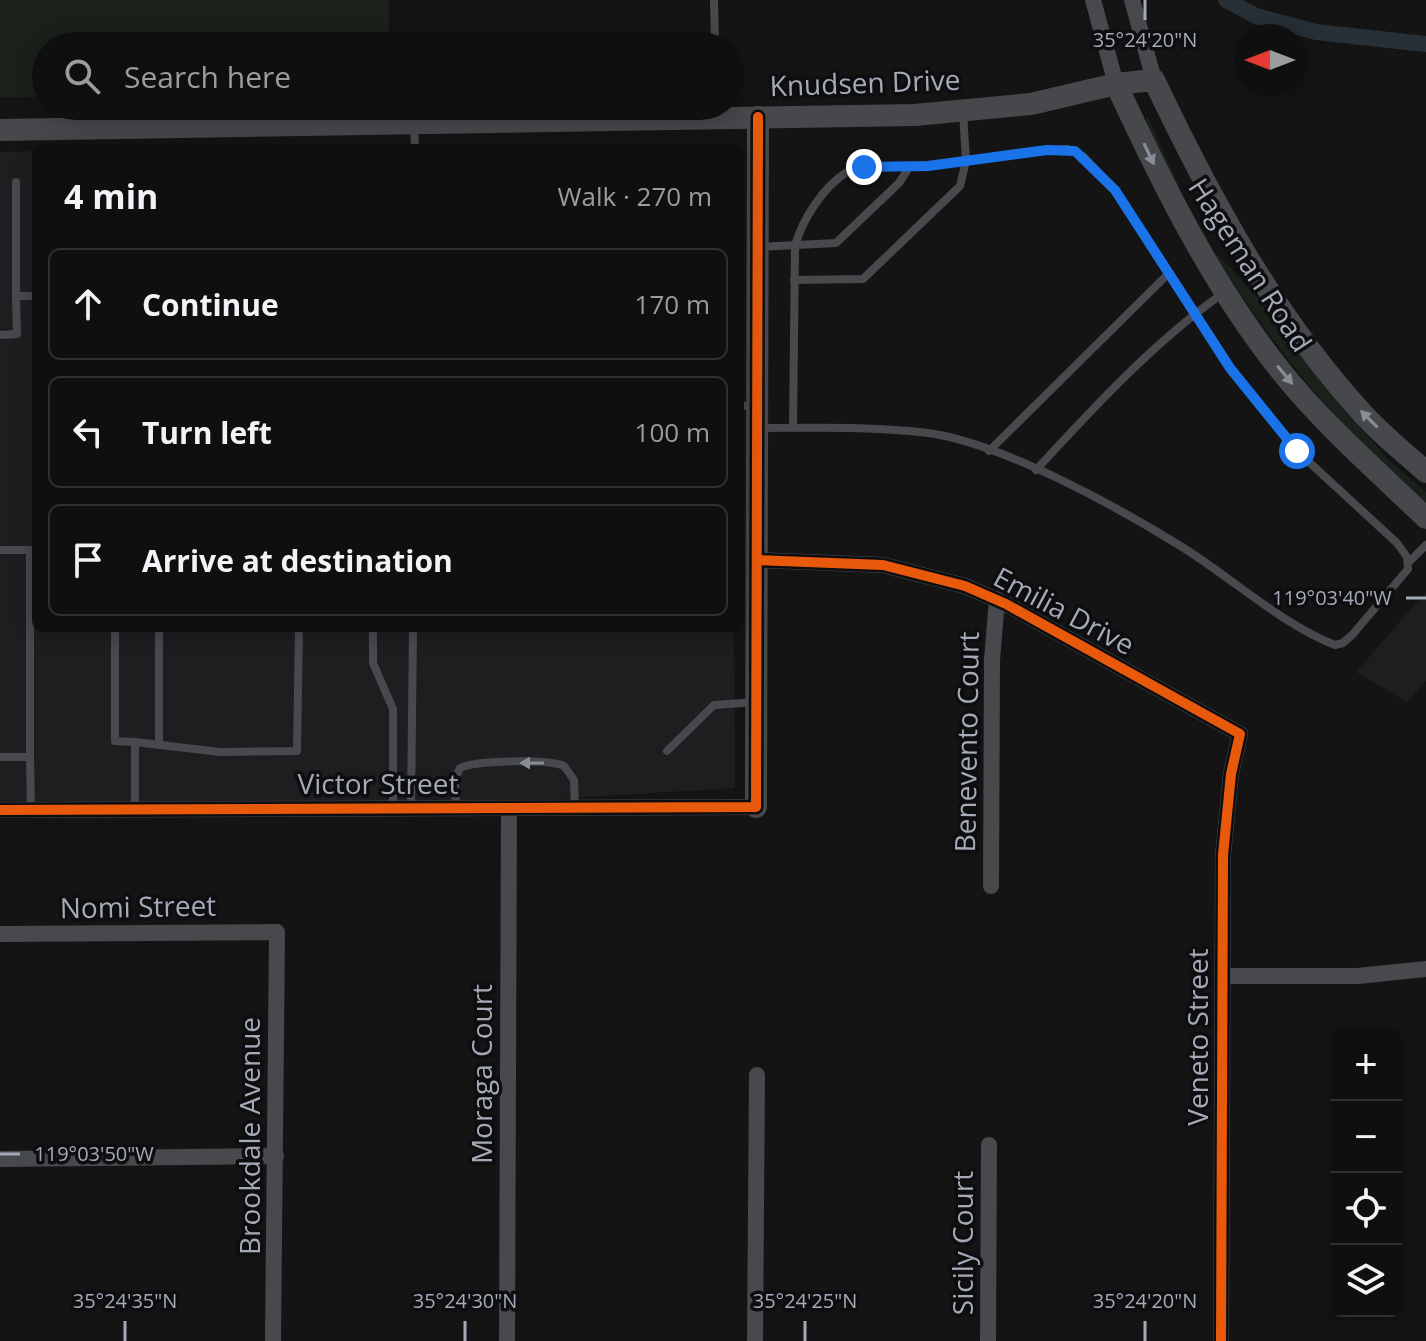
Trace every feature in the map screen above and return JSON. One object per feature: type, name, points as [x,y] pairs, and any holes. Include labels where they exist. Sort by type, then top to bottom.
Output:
[{"type":"main road","name":"Knudsen Drive","points":[[744,115],[915,115],[1031,104],[1116,84],[1154,80]]},
{"type":"main road","name":"Hageman Road","points":[[1154,80],[1196,169],[1272,296],[1365,415],[1426,472]]},
{"type":"main road","name":"Hageman Road","points":[[1116,84],[1168,196],[1226,291],[1279,369],[1330,428],[1426,518]]},
{"type":"main road","points":[[756,807],[758,429],[749,406],[758,247],[758,117]]},
{"type":"main road","name":"Knudsen Drive","points":[[0,130],[420,120]]},
{"type":"street","name":"Hageman Road","points":[[1093,0],[1116,84]]},
{"type":"street","name":"Hageman Road","points":[[1132,0],[1154,80]]},
{"type":"street","name":"Emilia Drive","points":[[755,568],[883,565],[925,573],[997,599],[1240,734]]},
{"type":"street","name":"Benevento Court","points":[[991,886],[992,660],[997,599]]},
{"type":"street","name":"Veneto Street","points":[[1221,1341],[1226,814],[1240,734]]},
{"type":"street","name":"Victor Street","points":[[0,810],[756,807]]},
{"type":"street","name":"Moraga Court","points":[[507,1341],[509,808]]},
{"type":"street","name":"Nomi Street","points":[[0,934],[277,932]]},
{"type":"street","name":"Brookdale Avenue","points":[[273,1341],[277,932]]},
{"type":"street","points":[[1223,976],[1358,976],[1426,969]]},
{"type":"street","points":[[755,1341],[757,1075]]},
{"type":"street","name":"Sicily Court","points":[[988,1341],[989,1145]]},
{"type":"street","points":[[0,1159],[276,1156]]},
{"type":"lane","points":[[714,0],[715,32]]},
{"type":"lane","points":[[794,280],[863,279],[960,186],[966,161],[963,110]]},
{"type":"lane","points":[[414,121],[415,144]]},
{"type":"lane","points":[[793,428],[795,246],[801,225],[849,170],[966,161],[1047,150],[1075,151],[1115,190],[1167,275],[1230,368],[1297,451],[1397,543],[1408,563]]},
{"type":"lane","points":[[758,247],[839,241],[899,183],[910,166]]},
{"type":"lane","points":[[0,335],[17,334],[16,182]]},
{"type":"lane","points":[[989,451],[1167,275]]},
{"type":"lane","points":[[1036,470],[1074,429],[1194,314],[1226,291]]},
{"type":"lane","points":[[16,296],[32,296]]},
{"type":"lane","points":[[758,429],[848,427],[931,433],[989,451],[1081,490],[1181,546],[1335,645],[1343,643],[1353,634],[1406,573],[1408,563],[1426,545]]},
{"type":"lane","points":[[0,550],[32,550]]},
{"type":"lane","points":[[31,810],[32,619]]},
{"type":"lane","points":[[115,632],[115,741],[220,752],[297,751],[299,632]]},
{"type":"lane","points":[[159,632],[159,745]]},
{"type":"lane","points":[[373,632],[373,663],[393,709],[393,808]]},
{"type":"lane","points":[[411,808],[413,632]]},
{"type":"lane","points":[[667,751],[714,705],[757,702]]},
{"type":"lane","points":[[135,742],[135,809]]},
{"type":"lane","points":[[0,757],[30,757]]},
{"type":"lane","points":[[456,808],[455,779],[460,768],[468,764],[498,763],[564,766],[574,780],[575,807]]},
{"type":"shaded area","points":[[0,0],[389,0],[389,32],[32,32],[32,97],[0,97]]},
{"type":"shaded area","points":[[1147,115],[1184,198],[1207,239],[1159,154],[1148,129]]},
{"type":"shaded area","points":[[32,151],[32,632],[734,632],[735,788],[406,808],[0,803],[0,152]]},
{"type":"shaded area","points":[[1215,252],[1257,297],[1338,403],[1389,460],[1426,492],[1426,503],[1350,431],[1282,352]]},
{"type":"shaded area","points":[[1426,592],[1426,681],[1407,702],[1356,672]]},
{"type":"waterway","points":[[1226,0],[1256,16],[1316,32],[1426,44]]},
{"type":"cycle path","points":[[0,810],[756,807],[758,117]]},
{"type":"cycle path","points":[[758,560],[883,565],[965,586],[1006,604],[1240,734],[1231,774],[1223,855],[1221,1341]]},
{"type":"route","points":[[864,167],[928,166],[1047,150],[1067,149],[1083,156],[1115,190],[1167,275],[1230,368],[1297,451]]}]
